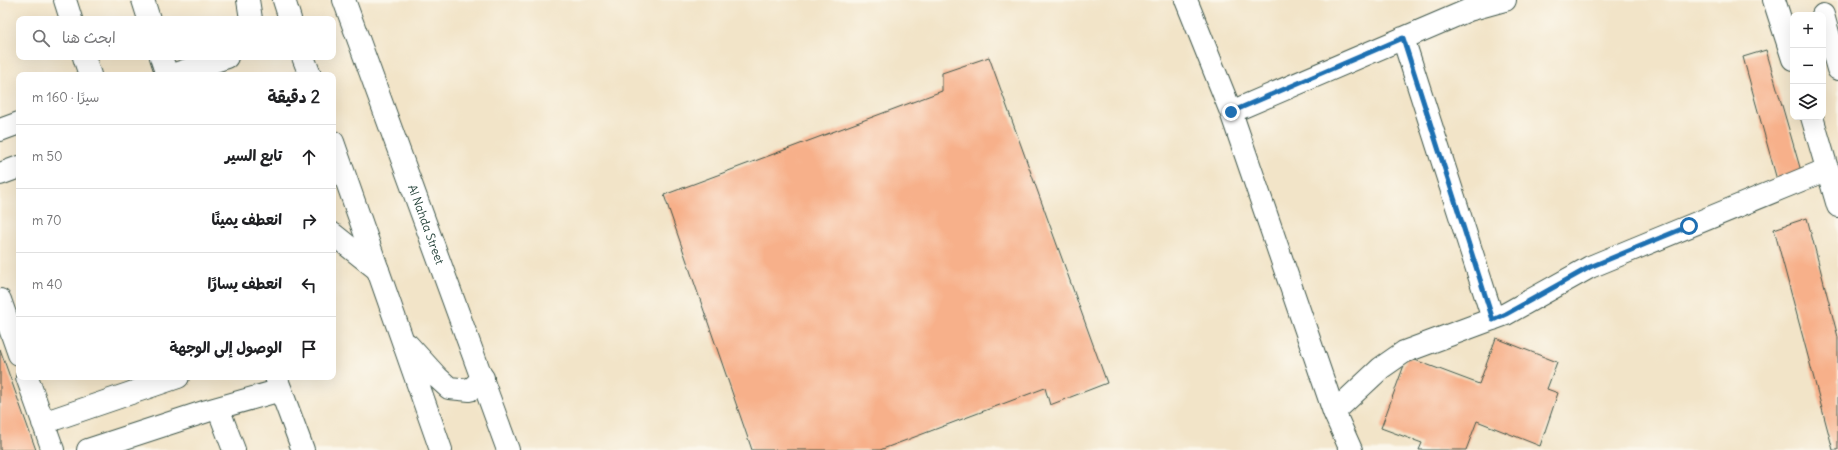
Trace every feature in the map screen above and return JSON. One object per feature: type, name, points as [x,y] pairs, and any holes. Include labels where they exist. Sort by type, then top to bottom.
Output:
[{"type":"street","points":[[65,0],[70,16]]},
{"type":"street","points":[[143,0],[148,16]]},
{"type":"street","points":[[248,0],[251,16]]},
{"type":"street","points":[[284,0],[289,16]]},
{"type":"street","name":"Al Nahda Street","points":[[344,0],[508,450]]},
{"type":"street","points":[[1186,0],[1231,112],[1334,412],[1351,450]]},
{"type":"street","points":[[1231,112],[1403,38],[1467,5],[1505,0]]},
{"type":"street","points":[[1774,0],[1790,50]]},
{"type":"street","points":[[1819,0],[1822,12]]},
{"type":"street","points":[[1826,26],[1838,69]]},
{"type":"street","points":[[1403,38],[1493,320]]},
{"type":"street","points":[[85,60],[89,72]]},
{"type":"street","points":[[162,60],[166,72]]},
{"type":"street","points":[[181,72],[218,60]]},
{"type":"street","points":[[304,60],[309,72]]},
{"type":"street","points":[[1813,120],[1838,206]]},
{"type":"street","points":[[0,130],[16,125]]},
{"type":"street","points":[[336,151],[441,450]]},
{"type":"street","points":[[0,174],[16,168]]},
{"type":"street","points":[[1334,412],[1381,368],[1404,352],[1493,320],[1590,267],[1828,169]]},
{"type":"street","points":[[336,236],[378,270]]},
{"type":"street","points":[[0,300],[16,345]]},
{"type":"street","points":[[401,337],[438,378],[450,388],[470,390],[483,378]]},
{"type":"street","points":[[28,380],[53,450]]},
{"type":"street","points":[[43,423],[169,380]]},
{"type":"street","points":[[88,450],[218,408],[279,384],[303,450]]},
{"type":"street","points":[[218,408],[234,450]]},
{"type":"building","points":[[1766,50],[1801,171],[1777,180],[1743,57]]},
{"type":"building","points":[[989,57],[1107,383],[1050,405],[1045,388],[880,450],[752,450],[664,195],[942,91],[942,73]]},
{"type":"building","points":[[1807,218],[1838,337],[1838,450],[1833,450],[1774,229]]},
{"type":"building","points":[[1496,338],[1557,362],[1547,389],[1558,393],[1540,446],[1477,421],[1466,450],[1419,450],[1422,443],[1381,428],[1407,357],[1479,384]]},
{"type":"building","points":[[0,349],[36,450],[0,450]]},
{"type":"route","points":[[1231,112],[1403,38],[1493,320],[1590,267],[1689,226]]}]
